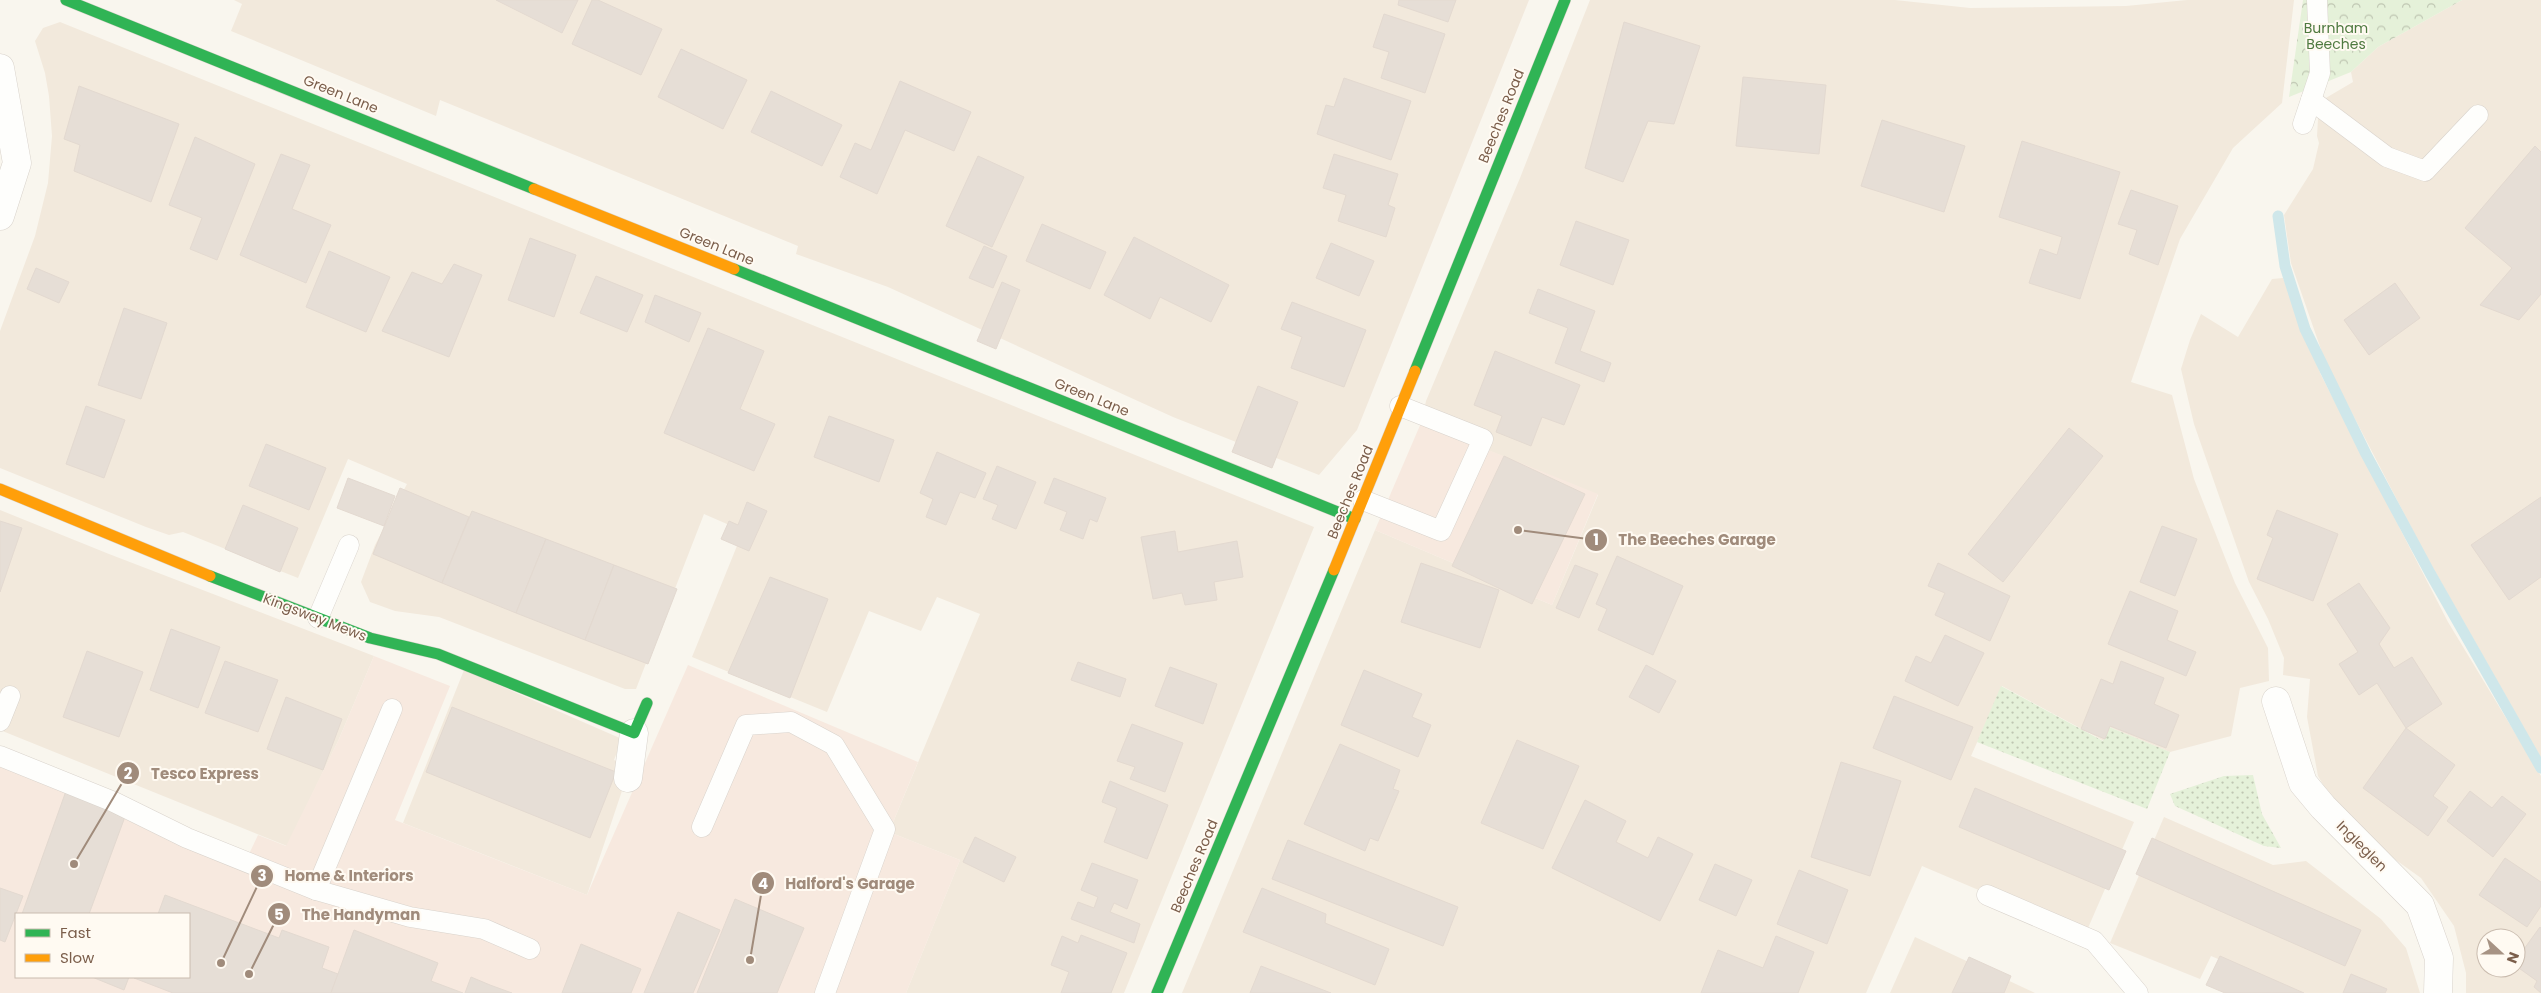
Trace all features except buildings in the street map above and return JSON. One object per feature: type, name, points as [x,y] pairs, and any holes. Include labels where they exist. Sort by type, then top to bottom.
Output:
[{"type":"street","name":"Green Lane","points":[[66,0],[1355,519]]},
{"type":"street","name":"Beeches Road","points":[[1157,993],[1363,500],[1564,0]]},
{"type":"street","points":[[0,68],[17,163],[0,216]]},
{"type":"street","name":"Kingsway Mews","points":[[0,489],[230,584],[318,618],[370,638],[438,654],[634,733]]},
{"type":"street","name":"Ingleglen","points":[[2276,701],[2303,784],[2323,807],[2420,905],[2439,958],[2438,993]]},
{"type":"street","points":[[628,778],[634,733],[647,703]]},
{"type":"lane","points":[[2303,124],[2320,73],[2318,0]]},
{"type":"lane","points":[[2311,100],[2387,157],[2425,171],[2478,115]]},
{"type":"lane","points":[[1363,500],[1441,531],[1483,439],[1400,406]]},
{"type":"lane","points":[[318,618],[349,546]]},
{"type":"lane","points":[[0,721],[10,696]]},
{"type":"lane","points":[[316,890],[392,709]]},
{"type":"lane","points":[[702,827],[746,725],[791,722],[834,745],[885,829],[825,993]]},
{"type":"lane","points":[[0,756],[114,802],[187,838],[316,890],[410,917],[484,929],[530,949]]},
{"type":"lane","points":[[1987,895],[2094,941],[2138,993]]},
{"type":"shaded area","points":[[234,0],[1529,0],[1357,430],[1319,475],[1173,417],[888,287],[796,254],[798,246],[440,100],[436,116],[231,31],[242,4]]},
{"type":"shaded area","points":[[1590,0],[1895,0],[1970,8],[2126,6],[2187,0],[2294,0],[2282,103],[2233,148],[2180,239],[2131,382],[2172,395],[2194,479],[2235,583],[2268,648],[2269,681],[2240,688],[2231,736],[2170,752],[2109,727],[2104,741],[2002,686],[1971,756],[2134,822],[2085,935],[1922,866],[1866,993],[1182,993],[1375,530],[1552,605],[1598,495],[1421,423],[1426,401],[1520,178]]},
{"type":"shaded area","points":[[2462,0],[2541,0],[2541,758],[2424,552],[2325,361],[2291,263],[2284,215],[2313,169],[2319,143],[2317,136],[2319,102],[2353,82],[2351,72],[2378,47]]},
{"type":"shaded area","points":[[60,22],[1314,527],[1124,993],[906,993],[960,860],[889,832],[980,614],[937,597],[921,631],[869,611],[827,712],[692,657],[743,531],[704,514],[636,689],[625,689],[439,617],[395,611],[370,602],[361,582],[375,545],[407,484],[348,459],[298,578],[183,532],[169,535],[146,527],[0,468],[0,331],[35,236],[48,183],[52,136],[45,73],[35,41],[43,28]]},
{"type":"shaded area","points":[[2283,278],[2321,375],[2448,622],[2541,776],[2541,993],[2466,993],[2466,973],[2454,926],[2421,878],[2347,825],[2318,776],[2307,717],[2310,679],[2283,675],[2284,658],[2268,619],[2249,582],[2194,424],[2181,369],[2201,314],[2238,337],[2272,279]]},
{"type":"shaded area","points":[[1421,423],[1598,494],[1552,605],[1375,530]]},
{"type":"shaded area","points":[[0,510],[374,656],[339,739],[287,846],[0,730]]},
{"type":"shaded area","points":[[374,656],[450,686],[395,820],[587,895],[688,665],[918,762],[889,832],[960,860],[906,993],[0,993],[0,760],[248,856],[258,835],[286,846],[339,739]]},
{"type":"shaded area","points":[[464,670],[622,739],[614,760],[630,767],[587,895],[403,823]]},
{"type":"shaded area","points":[[2164,817],[2273,865],[2306,861],[2381,919],[2406,948],[2420,993],[2300,993],[2211,956],[2200,979],[2110,943]]},
{"type":"shaded area","points":[[1915,937],[2035,993],[1890,993]]},
{"type":"green space","name":"Burnham Beeches","points":[[2303,0],[2462,0],[2378,47],[2351,72],[2289,97]]},
{"type":"green space","points":[[2001,686],[2103,741],[2109,727],[2170,752],[2147,809],[1977,742]]},
{"type":"green space","points":[[2253,775],[2262,814],[2281,848],[2264,846],[2175,806],[2170,794],[2224,776]]},
{"type":"waterway","points":[[2278,216],[2285,266],[2305,329],[2366,454],[2430,573],[2541,768]]},
{"type":"traffic: fast","points":[[66,0],[534,189]]},
{"type":"traffic: fast","points":[[1415,371],[1565,0]]},
{"type":"traffic: fast","points":[[734,269],[1355,519]]},
{"type":"traffic: fast","points":[[1157,993],[1334,570]]},
{"type":"traffic: fast","points":[[210,576],[370,638],[438,654],[634,733],[647,703]]},
{"type":"traffic: slow","points":[[534,189],[734,269]]},
{"type":"traffic: slow","points":[[1334,570],[1415,371]]},
{"type":"traffic: slow","points":[[0,489],[210,576]]},
{"type":"place","name":"The Beeches Garage","points":[[1518,530]]},
{"type":"place","name":"Tesco Express","points":[[74,864]]},
{"type":"place","name":"Halford's Garage","points":[[750,960]]},
{"type":"place","name":"Home & Interiors","points":[[221,963]]},
{"type":"place","name":"The Handyman","points":[[249,974]]}]
